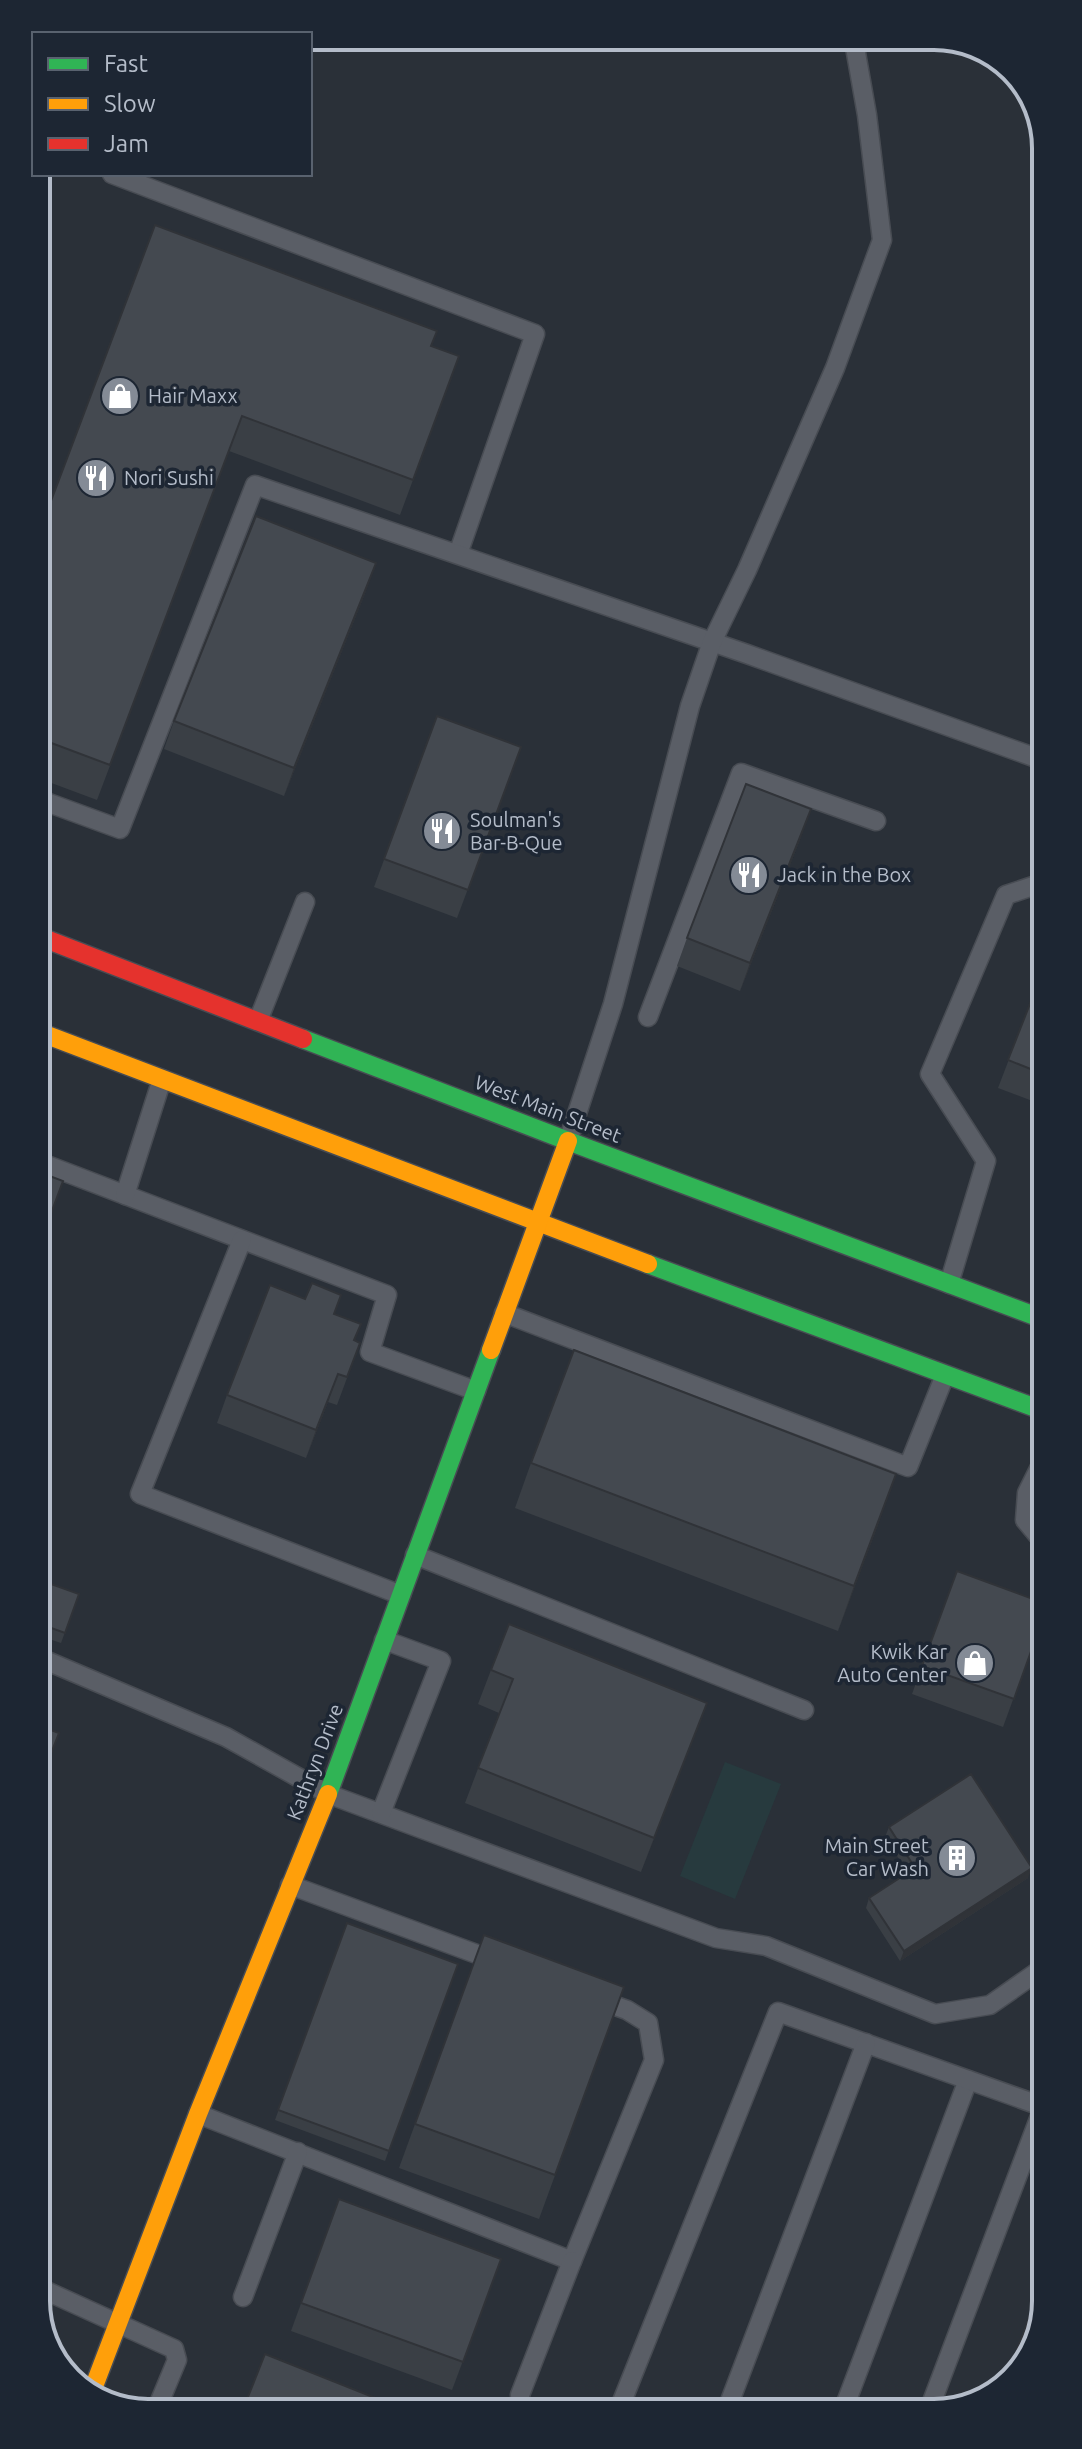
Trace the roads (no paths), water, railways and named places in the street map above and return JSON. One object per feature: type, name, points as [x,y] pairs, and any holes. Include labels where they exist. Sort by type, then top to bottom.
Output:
[{"type":"main road","name":"West Main Street","points":[[50,941],[568,1141],[1032,1315]]},
{"type":"main road","points":[[50,1036],[538,1223],[1032,1407]]},
{"type":"main road","name":"Kathryn Drive","points":[[95,2383],[198,2114],[328,1794],[568,1141]]},
{"type":"lane","points":[[568,1141],[613,1004],[690,706],[712,642],[747,570],[835,368],[882,240],[867,115],[855,50]]},
{"type":"lane","points":[[117,176],[535,334],[458,554]]},
{"type":"lane","points":[[50,803],[120,829],[255,485],[712,642],[1032,756]]},
{"type":"lane","points":[[648,1017],[741,773],[876,821]]},
{"type":"lane","points":[[949,1284],[986,1161],[930,1074],[1006,895],[1032,886]]},
{"type":"lane","points":[[258,1021],[305,902]]},
{"type":"lane","points":[[125,1195],[162,1079]]},
{"type":"lane","points":[[50,1166],[387,1295],[370,1352],[476,1391]]},
{"type":"lane","points":[[242,1240],[140,1494],[401,1595]]},
{"type":"lane","points":[[504,1313],[908,1467],[945,1375]]},
{"type":"lane","points":[[1032,1483],[1027,1493],[1025,1520],[1032,1528]]},
{"type":"lane","points":[[415,1555],[804,1710]]},
{"type":"lane","points":[[381,1813],[441,1661],[384,1640]]},
{"type":"lane","points":[[50,1662],[226,1737],[328,1794],[716,1938],[766,1946],[935,2014],[990,2005],[1032,1976]]},
{"type":"lane","points":[[290,1885],[524,1972]]},
{"type":"lane","points":[[520,2395],[654,2060],[648,2023],[627,2010],[583,1994]]},
{"type":"lane","points":[[623,2399],[778,2012],[1032,2101]]},
{"type":"lane","points":[[731,2399],[866,2043]]},
{"type":"lane","points":[[847,2399],[968,2080]]},
{"type":"lane","points":[[198,2114],[572,2261]]},
{"type":"lane","points":[[933,2399],[1032,2139]]},
{"type":"lane","points":[[243,2297],[298,2152]]},
{"type":"lane","points":[[50,2292],[174,2349],[177,2360],[161,2399]]},
{"type":"place","name":"Hair Maxx","points":[[120,396]]},
{"type":"place","name":"Nori Sushi","points":[[96,478]]},
{"type":"place","name":"Soulman's Bar-B-Que","points":[[442,831]]},
{"type":"place","name":"Jack in the Box","points":[[749,875]]},
{"type":"place","name":"Kwik Kar Auto Center","points":[[975,1663]]},
{"type":"place","name":"Main Street Car Wash","points":[[957,1858]]}]
